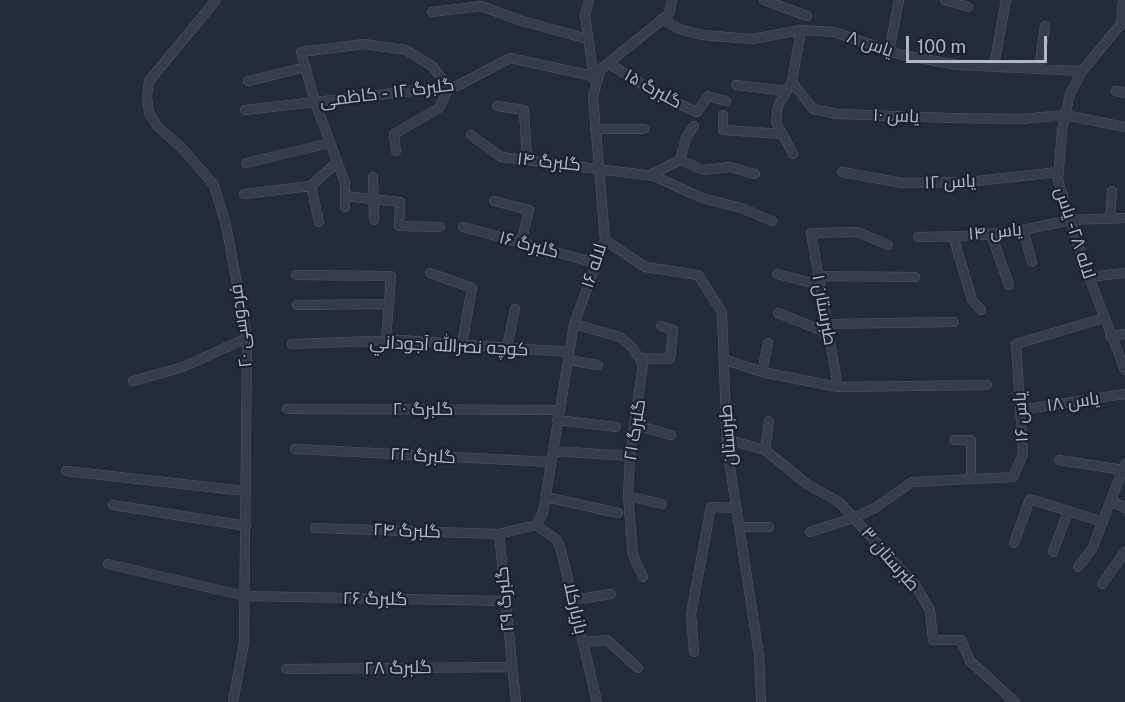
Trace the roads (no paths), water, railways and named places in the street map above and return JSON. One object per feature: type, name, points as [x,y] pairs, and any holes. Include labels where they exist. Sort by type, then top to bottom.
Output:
[{"type":"street","name":"فردوسی ۲۰","points":[[216,0],[158,68],[149,81],[147,97],[149,113],[158,127],[180,146],[214,185],[226,225],[247,338],[243,654],[233,702]]},
{"type":"street","points":[[589,0],[585,15],[595,88]]},
{"type":"street","name":"لاله ۱۶","points":[[536,525],[543,513],[574,324],[604,240],[593,96],[595,88],[601,69],[669,14],[672,0]]},
{"type":"street","points":[[764,0],[807,16]]},
{"type":"street","points":[[889,51],[899,0]]},
{"type":"street","points":[[945,0],[968,6]]},
{"type":"street","points":[[994,66],[1006,0]]},
{"type":"street","name":"لاله ۲۸- یاس","points":[[1123,0],[1121,24],[1082,71],[1071,94],[1065,115],[1058,180],[1089,277],[1125,370]]},
{"type":"street","points":[[432,12],[481,6],[522,21],[588,39]]},
{"type":"street","name":"یاس ۸","points":[[662,19],[679,29],[702,35],[752,39],[801,30],[834,32],[889,51],[958,64],[1082,71]]},
{"type":"street","points":[[1039,69],[1045,26]]},
{"type":"street","points":[[793,154],[776,122],[778,106],[792,82],[801,30]]},
{"type":"street","points":[[345,207],[345,183],[315,102],[301,52],[364,44],[406,50],[432,66],[449,87],[439,108],[393,134],[396,151]]},
{"type":"street","name":"گلبرگ ۱۲ - کاظمی","points":[[245,110],[456,86],[510,58],[593,76]]},
{"type":"street","name":"گلبرگ ۱۵","points":[[608,63],[659,95],[697,112],[708,96],[726,101]]},
{"type":"street","points":[[248,81],[306,67]]},
{"type":"street","name":"یاس ۱۰","points":[[792,82],[813,109],[837,114],[1021,119],[1065,115],[1125,128]]},
{"type":"street","points":[[736,85],[787,91]]},
{"type":"street","points":[[497,106],[524,110],[527,160]]},
{"type":"street","points":[[723,115],[723,130],[782,134]]},
{"type":"street","points":[[650,175],[680,159],[686,138],[694,126]]},
{"type":"street","points":[[595,129],[644,129]]},
{"type":"street","name":"گلبرگ ۱۴","points":[[471,135],[501,157],[650,175],[702,198],[744,209],[772,221]]},
{"type":"street","points":[[246,164],[330,143]]},
{"type":"street","points":[[680,159],[703,170],[730,167],[755,174]]},
{"type":"street","points":[[244,194],[311,186],[337,162]]},
{"type":"street","name":"یاس ۱۲","points":[[842,172],[902,183],[968,182],[1058,172]]},
{"type":"street","points":[[373,177],[374,220]]},
{"type":"street","points":[[311,186],[319,222]]},
{"type":"street","points":[[1110,219],[1112,191]]},
{"type":"street","points":[[345,196],[400,202],[399,226],[440,227]]},
{"type":"street","points":[[494,201],[529,210],[521,243]]},
{"type":"street","name":"یاس ۱۴","points":[[918,237],[991,234],[1070,220],[1125,218]]},
{"type":"street","name":"گلبرگ ۱۶","points":[[463,227],[596,263]]},
{"type":"street","points":[[1023,230],[1032,262]]},
{"type":"street","name":"طبرستان ۱","points":[[838,387],[811,233],[858,232],[888,245]]},
{"type":"street","points":[[991,234],[1009,285]]},
{"type":"street","points":[[953,236],[972,300],[981,310]]},
{"type":"street","name":"طبرستان","points":[[604,240],[645,267],[698,276],[722,312],[726,439],[759,655],[760,702]]},
{"type":"street","points":[[429,273],[472,288],[462,344]]},
{"type":"street","points":[[1089,277],[1125,273]]},
{"type":"street","points":[[777,274],[819,280],[915,277]]},
{"type":"street","points":[[296,275],[391,276],[386,340]]},
{"type":"street","points":[[297,305],[389,304]]},
{"type":"street","points":[[507,348],[514,309]]},
{"type":"street","points":[[778,313],[828,329],[954,322]]},
{"type":"street","name":"یاس ۱۶","points":[[854,518],[875,508],[912,483],[1013,477],[1023,454],[1016,344],[1104,318]]},
{"type":"street","points":[[574,324],[620,337],[640,358],[670,359],[673,330],[661,326]]},
{"type":"street","points":[[1110,336],[1125,334]]},
{"type":"street","points":[[133,381],[183,367],[247,338]]},
{"type":"street","name":"كوچه نصرالله آجوداني","points":[[292,344],[386,340],[462,344],[569,356],[598,365]]},
{"type":"street","points":[[762,372],[768,343]]},
{"type":"street","name":"گلبرگ ۲۱","points":[[640,358],[644,372],[630,456],[628,496],[633,555],[643,577]]},
{"type":"street","points":[[723,359],[762,372],[838,387],[987,385]]},
{"type":"street","name":"یاس ۱۸","points":[[1020,410],[1125,394]]},
{"type":"street","name":"گلبرگ ۲۰","points":[[287,409],[558,415],[616,427]]},
{"type":"street","points":[[765,450],[769,421]]},
{"type":"street","points":[[636,425],[671,435]]},
{"type":"street","name":"طبرستان ۳","points":[[726,439],[765,450],[807,484],[839,502],[916,586],[930,609],[933,640],[961,640],[970,661],[1015,702]]},
{"type":"street","points":[[954,440],[971,440],[971,479]]},
{"type":"street","name":"گلبرگ ۲۲","points":[[295,449],[551,462]]},
{"type":"street","points":[[553,451],[630,456]]},
{"type":"street","points":[[1059,460],[1124,467],[1092,549],[1078,567]]},
{"type":"street","points":[[66,471],[246,491]]},
{"type":"street","points":[[546,496],[618,513]]},
{"type":"street","points":[[628,496],[662,504]]},
{"type":"street","points":[[1014,543],[1030,500],[1103,522]]},
{"type":"street","points":[[1112,501],[1125,508]]},
{"type":"street","points":[[113,505],[246,526]]},
{"type":"street","points":[[694,652],[691,614],[711,507],[736,508]]},
{"type":"street","points":[[1053,552],[1068,511]]},
{"type":"street","points":[[810,532],[854,518]]},
{"type":"street","points":[[499,534],[536,525]]},
{"type":"street","name":"بازیارکلا","points":[[536,525],[557,540],[597,702]]},
{"type":"street","points":[[739,527],[769,527]]},
{"type":"street","name":"گلبرگ ۲۴","points":[[315,528],[499,534]]},
{"type":"street","name":"گلبرگ ۲۹","points":[[499,534],[516,702]]},
{"type":"street","points":[[1102,584],[1125,552]]},
{"type":"street","name":"گلبرگ ۲۶","points":[[108,564],[245,596],[505,601]]},
{"type":"street","points":[[573,600],[611,594]]},
{"type":"street","points":[[583,642],[607,640],[638,668]]},
{"type":"street","name":"گلبرگ ۲۸","points":[[286,669],[511,667]]}]
